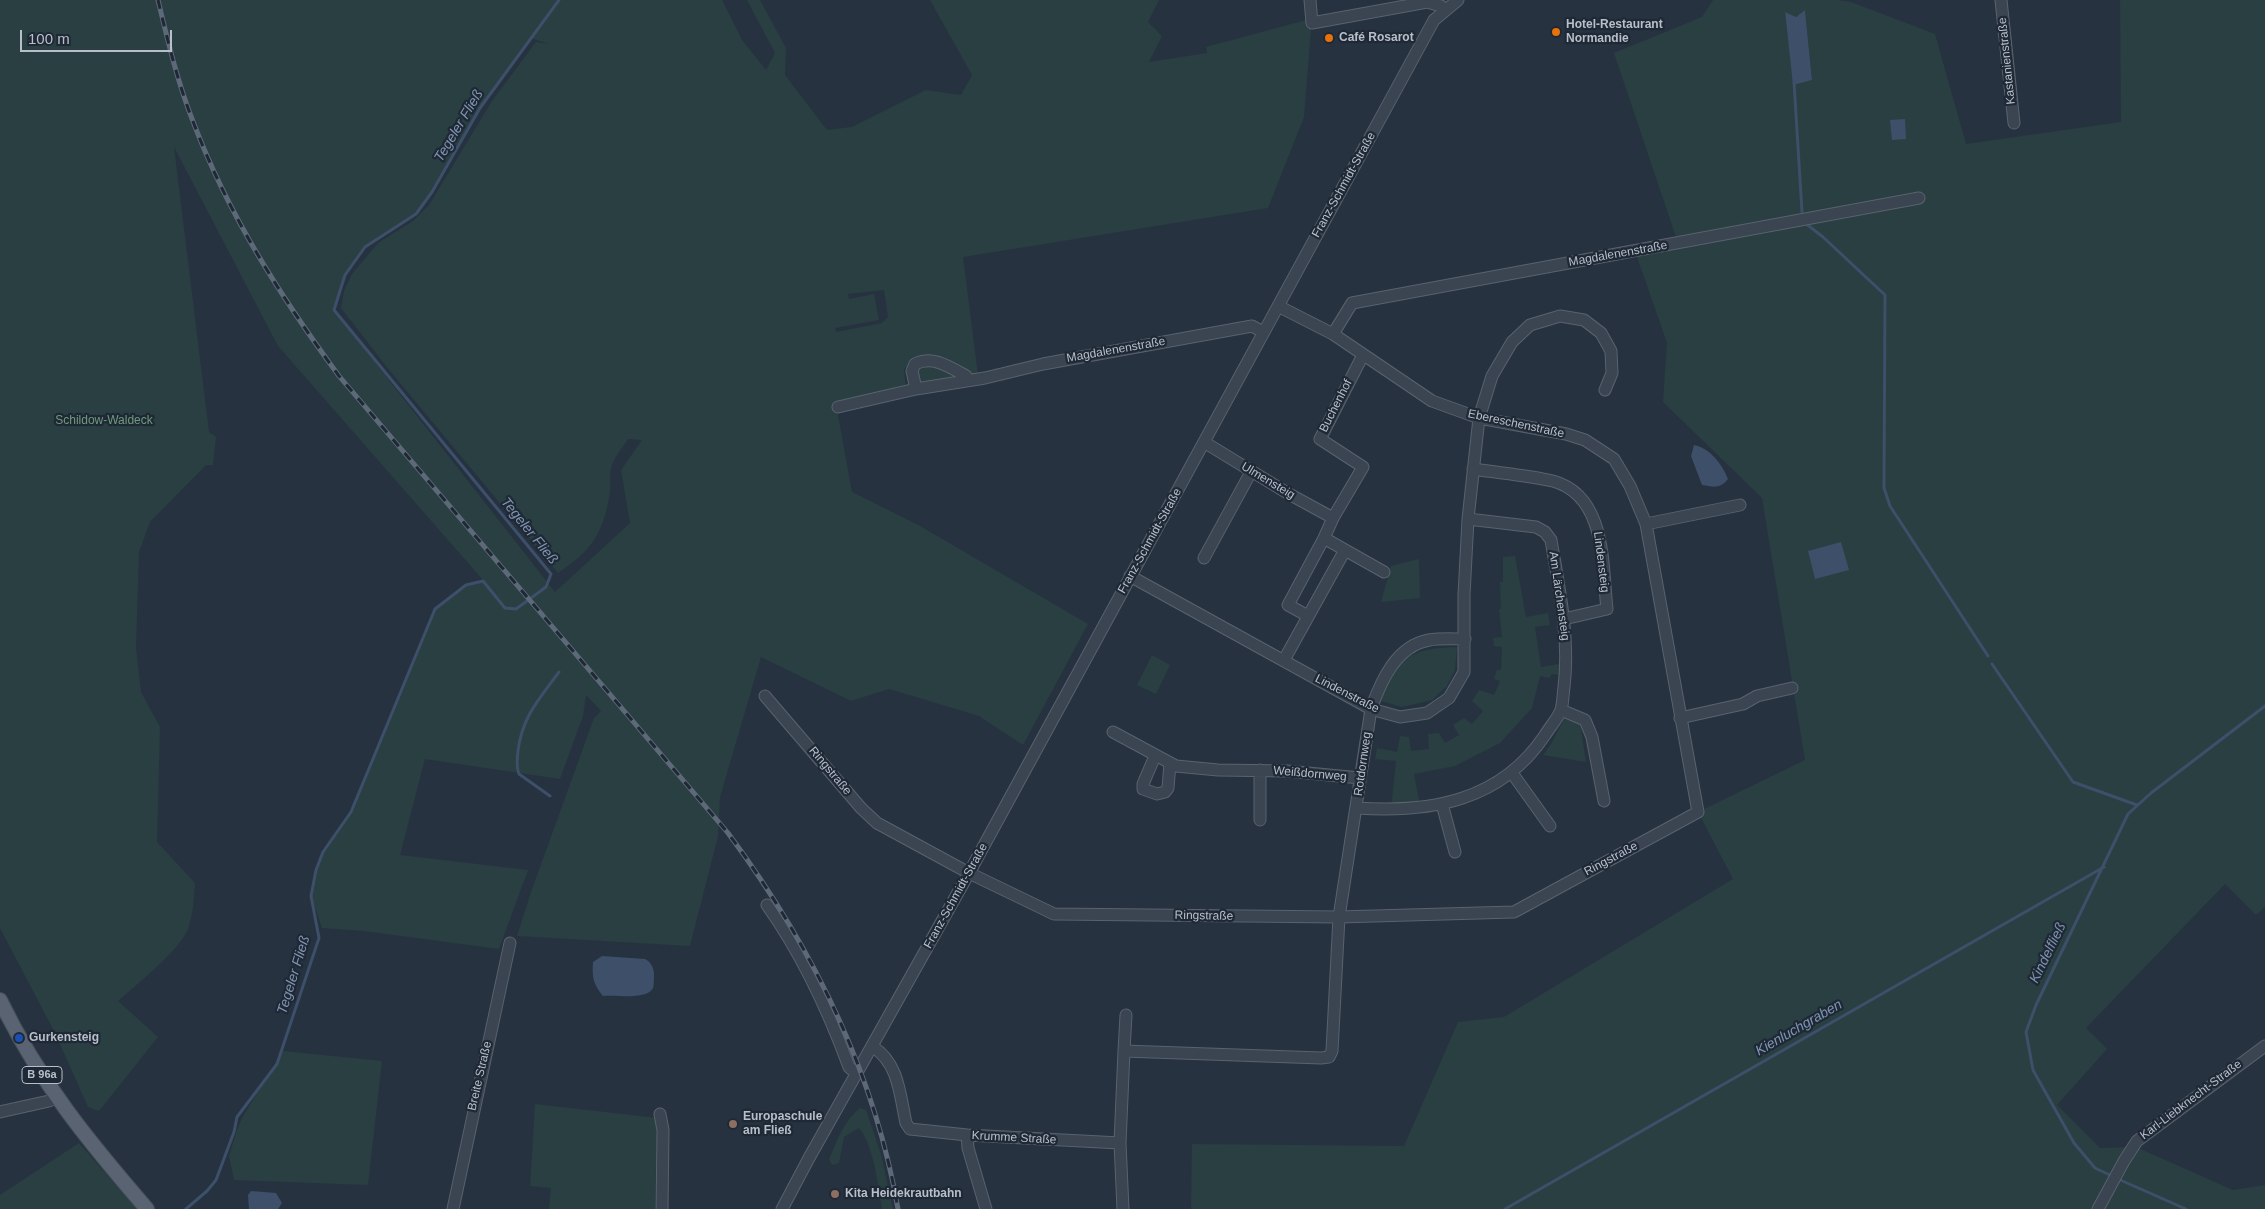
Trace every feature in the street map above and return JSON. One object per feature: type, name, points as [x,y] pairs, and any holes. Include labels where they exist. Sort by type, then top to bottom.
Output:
[{"type":"main road","name":"B 96a","points":[[0,1000],[25,1050],[56,1097],[92,1144],[148,1209]]},
{"type":"street","points":[[1310,0],[1312,23],[1427,2],[1441,6],[1444,10]]},
{"type":"street","name":"Franz-Schmidt-Straße","points":[[782,1209],[969,873],[1434,20],[1458,0]]},
{"type":"street","name":"Kastanienstraße","points":[[2001,0],[2014,123]]},
{"type":"street","name":"Magdalenenstraße","points":[[1333,334],[1352,303],[1919,198]]},
{"type":"street","name":"Ebereschenstraße","points":[[1278,306],[1333,334],[1432,401],[1479,418],[1566,434],[1585,440],[1614,459],[1630,486],[1646,524],[1698,812]]},
{"type":"street","name":"Lindenstraße","points":[[1130,576],[1371,709],[1400,717],[1427,713],[1449,698],[1464,672],[1464,596],[1468,519],[1479,418],[1492,376],[1512,342],[1530,325],[1560,316],[1584,320],[1601,334],[1611,351],[1612,373],[1604,390]]},
{"type":"street","name":"Magdalenenstraße","points":[[838,407],[916,389],[1074,358],[1252,326],[1263,332]]},
{"type":"street","name":"Buchenhof","points":[[1333,518],[1363,467],[1320,439],[1363,355]]},
{"type":"street","points":[[916,389],[912,371],[915,364],[924,360],[939,362],[966,376],[968,380]]},
{"type":"street","name":"Ulmensteig","points":[[1204,442],[1251,472],[1333,518]]},
{"type":"street","name":"Lindensteig","points":[[1473,469],[1554,482],[1571,490],[1586,505],[1596,521],[1607,609],[1564,619]]},
{"type":"street","points":[[1204,558],[1251,472]]},
{"type":"street","points":[[1646,524],[1740,505]]},
{"type":"street","points":[[1308,616],[1288,605],[1333,518]]},
{"type":"street","name":"Am Lärchensteig","points":[[1356,808],[1388,810],[1442,804],[1468,796],[1503,780],[1512,773],[1538,744],[1561,710],[1567,665],[1564,619],[1551,540],[1545,532],[1536,527],[1468,519]]},
{"type":"street","points":[[1324,538],[1384,572]]},
{"type":"street","points":[[1284,660],[1345,550]]},
{"type":"street","name":"Rotdornweg","points":[[1339,917],[1371,709],[1380,683],[1395,661],[1404,652],[1428,640],[1465,639]]},
{"type":"street","points":[[1680,718],[1743,704],[1757,696],[1792,688]]},
{"type":"street","name":"Ringstraße","points":[[766,696],[861,808],[877,822],[969,873],[1054,914],[1339,917],[1514,912],[1698,812]]},
{"type":"street","points":[[1561,710],[1585,720],[1592,737],[1604,801]]},
{"type":"street","name":"Weißdornweg","points":[[1113,732],[1170,763],[1218,770],[1260,770],[1360,778]]},
{"type":"street","points":[[1155,756],[1143,784],[1144,789],[1148,792],[1165,792],[1168,788],[1170,763]]},
{"type":"street","name":"Weißdornweg","points":[[1260,770],[1260,820]]},
{"type":"street","points":[[1512,773],[1550,826]]},
{"type":"street","points":[[1442,804],[1455,852]]},
{"type":"street","points":[[767,905],[783,927],[815,987],[849,1066],[857,1074]]},
{"type":"street","points":[[1124,1051],[1328,1057],[1332,1051],[1339,917]]},
{"type":"street","name":"Breite Straße","points":[[452,1209],[510,943]]},
{"type":"street","points":[[1123,1209],[1120,1142],[1126,1015]]},
{"type":"street","name":"Karl-Liebknecht-Straße","points":[[2100,1206],[2137,1141],[2265,1046]]},
{"type":"street","name":"Krumme Straße","points":[[873,1047],[882,1052],[894,1068],[906,1123],[910,1129],[967,1136],[1120,1142]]},
{"type":"street","points":[[0,1112],[49,1101],[56,1097]]},
{"type":"street","points":[[660,1114],[663,1130],[662,1209]]},
{"type":"street","points":[[967,1136],[968,1148],[986,1209]]},
{"type":"green space","name":"Schildow-Waldeck","points":[[0,0],[722,0],[742,40],[766,70],[775,53],[747,0],[760,0],[786,48],[785,75],[827,130],[852,127],[926,90],[961,95],[972,75],[930,0],[1159,0],[1148,22],[1162,36],[1149,62],[1207,53],[1206,47],[1306,20],[1311,29],[1304,117],[1268,208],[963,257],[978,375],[969,375],[939,357],[929,357],[918,360],[904,369],[906,388],[836,404],[852,492],[920,526],[1088,624],[1023,745],[979,716],[889,689],[851,701],[761,657],[720,797],[718,836],[690,946],[517,936],[594,718],[601,711],[586,695],[583,716],[560,779],[425,759],[400,855],[528,870],[499,949],[364,931],[322,928],[311,896],[316,870],[323,852],[351,812],[435,609],[466,585],[483,580],[278,346],[174,147],[209,432],[216,437],[213,465],[206,465],[150,522],[139,552],[136,648],[141,692],[160,727],[157,842],[195,883],[190,924],[183,938],[157,967],[118,1001],[158,1037],[99,1111],[88,1107],[55,1033],[0,928]],"holes":[[[531,38],[548,44],[536,42],[492,101],[429,205],[413,221],[378,243],[352,274],[344,291],[341,308],[390,371],[558,573],[570,565],[588,548],[600,530],[610,492],[611,468],[617,455],[628,439],[642,440],[621,470],[630,523],[555,592],[334,310],[345,275],[365,247],[416,214],[432,192],[480,108]],[[884,290],[888,317],[882,323],[836,332],[835,328],[879,320],[874,294],[849,299],[848,294]]]},
{"type":"green space","points":[[1713,0],[1838,0],[1851,2],[1935,34],[1966,144],[2121,122],[2120,0],[2265,0],[2265,907],[2256,915],[2225,884],[2086,1028],[2107,1049],[2057,1105],[2100,1148],[2136,1147],[2233,1190],[2265,1185],[2265,1209],[1191,1209],[1192,1144],[1404,1146],[1458,1022],[1504,1017],[1733,879],[1698,812],[1805,760],[1762,498],[1663,402],[1667,343],[1635,251],[1678,243],[1614,53],[1702,17]],"holes":[[[1805,10],[1812,80],[1794,84],[1785,13],[1796,17]]]},
{"type":"green space","points":[[917,365],[946,368],[958,378],[927,383],[919,382],[916,370]]},
{"type":"green space","points":[[1515,556],[1526,617],[1548,613],[1550,625],[1535,627],[1541,667],[1559,664],[1559,675],[1552,674],[1549,678],[1540,676],[1532,708],[1500,743],[1455,766],[1414,774],[1420,805],[1391,809],[1396,761],[1375,759],[1377,748],[1397,752],[1400,736],[1409,737],[1411,751],[1429,749],[1428,734],[1439,733],[1445,743],[1459,735],[1453,725],[1464,718],[1472,724],[1483,711],[1472,701],[1479,690],[1494,695],[1500,681],[1494,679],[1497,670],[1501,670],[1502,647],[1494,646],[1493,638],[1502,637],[1499,609],[1501,609],[1500,582],[1503,582],[1503,557]]},
{"type":"green space","points":[[1419,559],[1420,598],[1381,602],[1391,566]]},
{"type":"green space","points":[[1457,647],[1455,670],[1447,686],[1432,700],[1402,707],[1381,701],[1392,674],[1407,658],[1429,650]]},
{"type":"green space","points":[[1152,655],[1170,665],[1156,694],[1137,685]]},
{"type":"green space","points":[[1564,719],[1580,723],[1586,762],[1543,755]]},
{"type":"green space","points":[[283,1051],[382,1061],[368,1185],[234,1180],[229,1156],[237,1130],[242,1118]]},
{"type":"green space","points":[[535,1104],[657,1118],[655,1209],[549,1209],[551,1188],[530,1186]]},
{"type":"green space","points":[[860,1108],[866,1110],[881,1154],[893,1209],[882,1209],[872,1155],[859,1128],[844,1137],[839,1163],[832,1165],[829,1159],[845,1125]]},
{"type":"green space","points":[[79,1143],[137,1209],[0,1209],[0,1195]]},
{"type":"water","points":[[1805,10],[1812,80],[1793,85],[1785,12],[1796,17]]},
{"type":"water","points":[[1905,119],[1906,139],[1892,140],[1890,120]]},
{"type":"water","points":[[1694,445],[1705,449],[1719,462],[1728,479],[1719,486],[1702,485],[1691,456]]},
{"type":"water","points":[[1841,542],[1849,570],[1815,579],[1808,551]]},
{"type":"water","points":[[602,956],[647,960],[653,970],[653,988],[650,992],[638,996],[603,996],[595,984],[593,972],[593,962]]},
{"type":"water","points":[[251,1191],[276,1193],[282,1203],[278,1209],[249,1209],[248,1195]]},
{"type":"waterway","name":"Tegeler Fließ","points":[[186,1209],[207,1191],[216,1180],[234,1132],[237,1117],[277,1064],[319,938],[311,896],[316,870],[323,852],[351,812],[435,609],[466,585],[483,581],[505,608],[516,609],[546,587],[551,574],[334,310],[345,275],[365,247],[416,214],[432,192],[480,108],[559,0]]},
{"type":"waterway","points":[[1794,82],[1802,212]]},
{"type":"waterway","points":[[1805,223],[1823,237],[1885,295],[1884,488],[1890,506],[1988,656]]},
{"type":"waterway","points":[[1992,664],[2073,782],[2137,805]]},
{"type":"waterway","points":[[550,796],[519,774],[517,760],[520,739],[527,718],[559,672]]},
{"type":"waterway","name":"Kindelfließ","points":[[2112,1176],[2095,1168],[2074,1143],[2033,1070],[2026,1032],[2036,1005],[2128,814],[2151,793],[2265,706]]},
{"type":"waterway","name":"Kienluchgraben","points":[[1505,1209],[2104,867]]},
{"type":"waterway","name":"Kindelfließ","points":[[2118,1179],[2186,1209]]},
{"type":"railway","points":[[158,0],[183,94],[208,158],[223,191],[258,255],[297,316],[339,376],[728,833],[786,919],[812,965],[856,1058],[873,1107],[898,1209]]},
{"type":"place","name":"Hotel-Restaurant Normandie","points":[[1556,32]]},
{"type":"place","name":"Café Rosarot","points":[[1329,38]]},
{"type":"place","name":"Gurkensteig","points":[[19,1038]]},
{"type":"place","name":"Europaschule am Fließ","points":[[733,1124]]},
{"type":"place","name":"Kita Heidekrautbahn","points":[[835,1194]]}]
